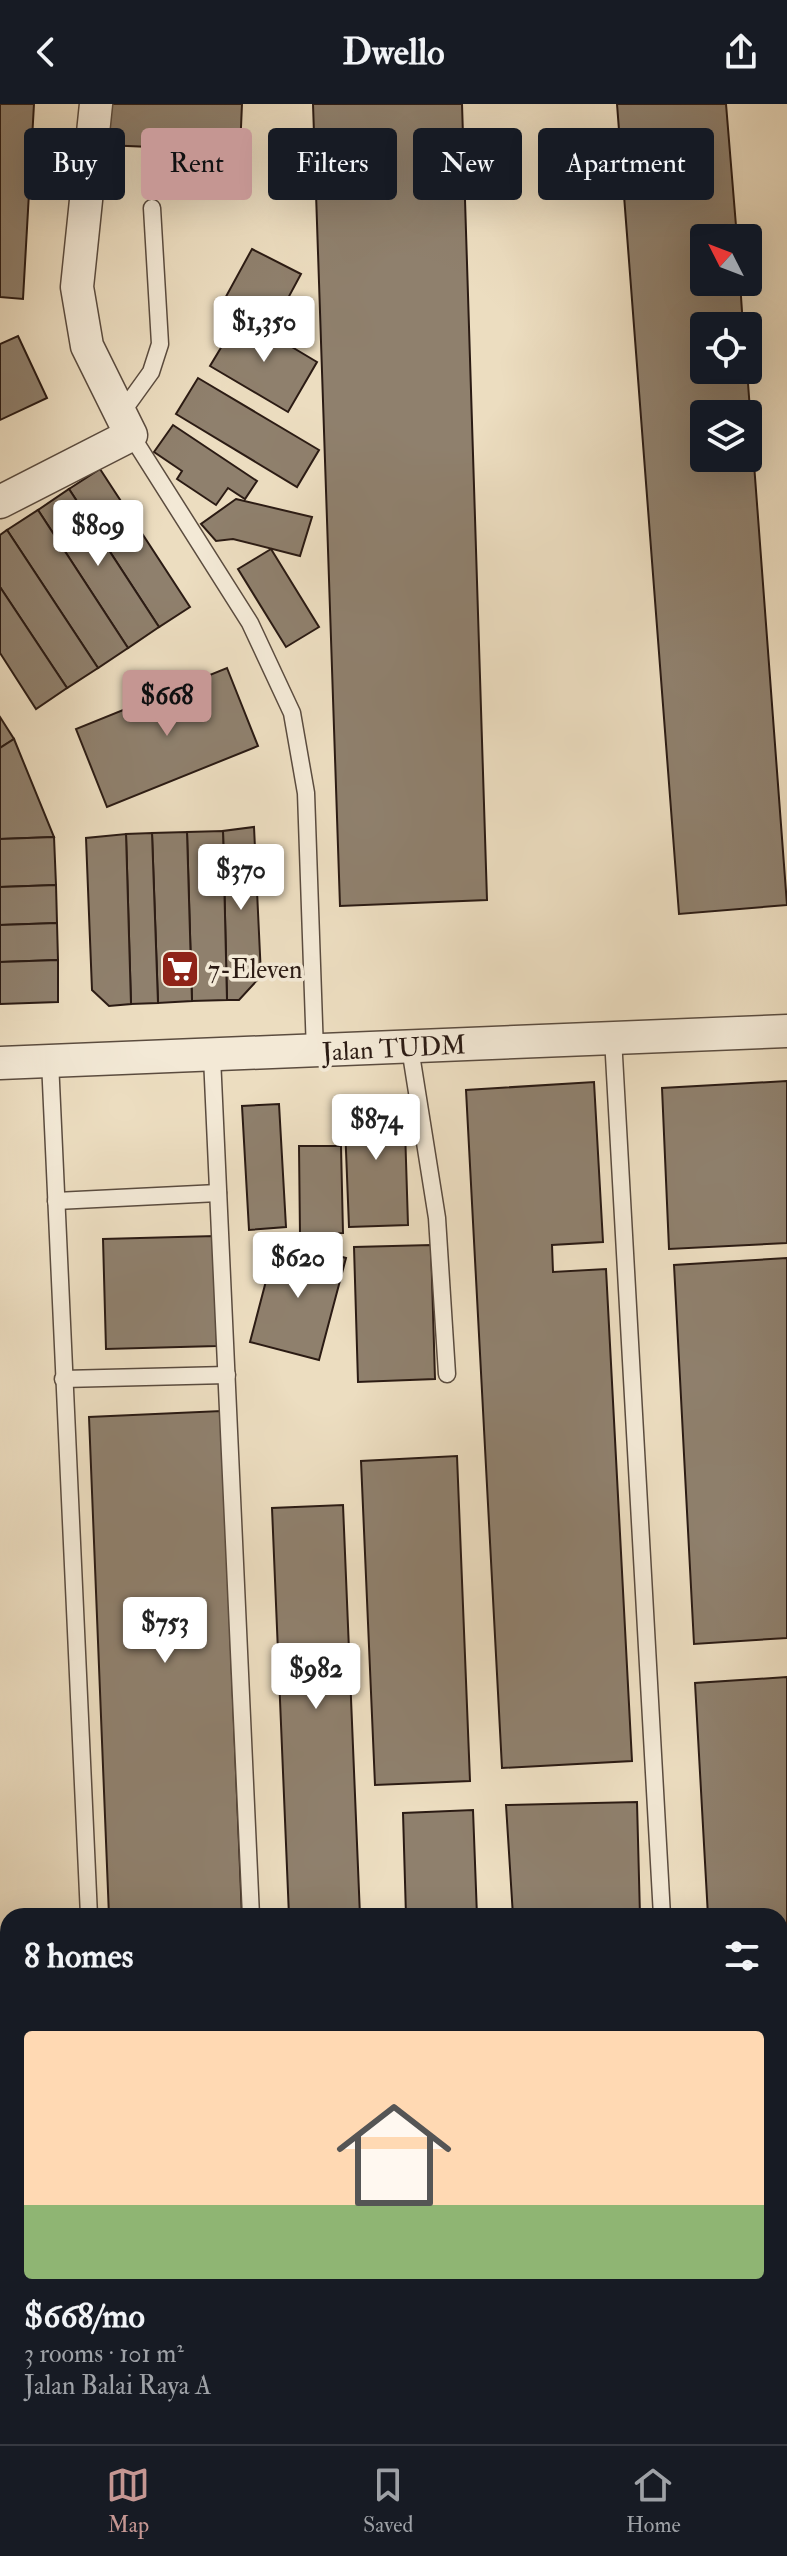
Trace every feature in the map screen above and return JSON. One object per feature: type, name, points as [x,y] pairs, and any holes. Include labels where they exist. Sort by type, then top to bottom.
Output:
[{"type":"street","points":[[0,502],[125,425],[87,346],[77,287],[96,104]]},
{"type":"street","name":"Jalan TUDM","points":[[0,1063],[212,1057],[787,1031]]},
{"type":"lane","points":[[152,208],[160,344],[151,372],[125,425],[250,623],[292,713],[306,793],[315,1052]]},
{"type":"lane","points":[[613,1038],[662,1908]]},
{"type":"lane","points":[[410,1048],[437,1218],[447,1374]]},
{"type":"lane","points":[[212,1057],[251,1908]]},
{"type":"lane","points":[[50,1061],[89,1908]]},
{"type":"lane","points":[[56,1201],[218,1193]]},
{"type":"lane","points":[[63,1379],[227,1375]]},
{"type":"building","points":[[0,104],[34,104],[33,128],[24,128],[24,200],[29,200],[23,299],[0,297]]},
{"type":"building","points":[[106,104],[242,104],[241,128],[141,128],[141,147],[125,146],[125,128],[105,128]]},
{"type":"building","points":[[313,104],[462,104],[463,128],[413,128],[413,200],[465,200],[487,900],[340,906],[316,200],[397,200],[397,128],[314,128]]},
{"type":"building","points":[[617,104],[726,104],[736,224],[690,224],[690,296],[741,296],[742,312],[690,312],[690,384],[748,384],[749,400],[690,400],[690,472],[755,472],[787,905],[679,914],[624,200],[714,200],[714,128],[619,128]]},
{"type":"building","points":[[252,249],[301,274],[272,328],[223,302]]},
{"type":"building","points":[[240,316],[317,362],[288,412],[210,366]]},
{"type":"building","points":[[18,336],[47,398],[0,420],[0,344]]},
{"type":"building","points":[[198,378],[319,450],[297,487],[176,414]]},
{"type":"building","points":[[173,425],[257,481],[245,499],[228,488],[216,505],[177,479],[182,471],[154,452]]},
{"type":"building","points":[[100,469],[190,607],[159,627],[69,489]]},
{"type":"building","points":[[69,489],[159,627],[128,648],[38,510]]},
{"type":"building","points":[[236,499],[312,517],[300,556],[233,539],[216,541],[201,524]]},
{"type":"building","points":[[38,510],[128,648],[98,668],[7,530]]},
{"type":"building","points":[[7,530],[98,668],[67,688],[0,587],[0,535]]},
{"type":"building","points":[[271,549],[319,627],[286,647],[238,569]]},
{"type":"building","points":[[0,587],[67,688],[36,709],[0,653]]},
{"type":"building","points":[[227,668],[258,746],[107,807],[76,729]]},
{"type":"building","points":[[0,717],[14,739],[0,748]]},
{"type":"building","points":[[14,739],[54,837],[0,839],[0,748]]},
{"type":"building","points":[[254,827],[261,976],[239,1000],[227,1000],[223,831]]},
{"type":"building","points":[[223,831],[227,1000],[192,1001],[187,832]]},
{"type":"building","points":[[187,832],[192,1001],[158,1003],[152,833]]},
{"type":"building","points":[[152,833],[158,1003],[131,1004],[126,834]]},
{"type":"building","points":[[126,834],[131,1004],[109,1006],[92,990],[86,838]]},
{"type":"building","points":[[54,837],[56,885],[0,887],[0,839]]},
{"type":"building","points":[[56,885],[57,923],[0,925],[0,887]]},
{"type":"building","points":[[57,923],[58,960],[0,962],[0,925]]},
{"type":"building","points":[[58,960],[58,1002],[0,1004],[0,962]]},
{"type":"building","points":[[787,1081],[787,1243],[669,1249],[662,1088]]},
{"type":"building","points":[[594,1082],[603,1242],[552,1245],[553,1272],[606,1269],[632,1761],[502,1768],[466,1090]]},
{"type":"building","points":[[404,1097],[408,1225],[349,1227],[344,1100]]},
{"type":"building","points":[[279,1104],[286,1227],[249,1230],[242,1106]]},
{"type":"building","points":[[299,1146],[341,1146],[343,1233],[300,1235]]},
{"type":"building","points":[[215,1236],[217,1346],[106,1349],[103,1239]]},
{"type":"building","points":[[277,1239],[346,1258],[319,1360],[250,1342]]},
{"type":"building","points":[[431,1245],[435,1379],[358,1382],[354,1247]]},
{"type":"building","points":[[787,1258],[787,1638],[694,1644],[674,1265]]},
{"type":"building","points":[[221,1411],[242,1908],[109,1908],[89,1417]]},
{"type":"building","points":[[457,1456],[470,1781],[375,1785],[361,1461]]},
{"type":"building","points":[[343,1505],[360,1908],[289,1908],[272,1508]]},
{"type":"building","points":[[787,1677],[787,1908],[708,1908],[695,1683]]},
{"type":"building","points":[[637,1802],[640,1908],[512,1908],[506,1805]]},
{"type":"building","points":[[473,1810],[477,1908],[406,1908],[403,1813]]},
{"type":"place","name":"7-Eleven","points":[[180,969]]}]
